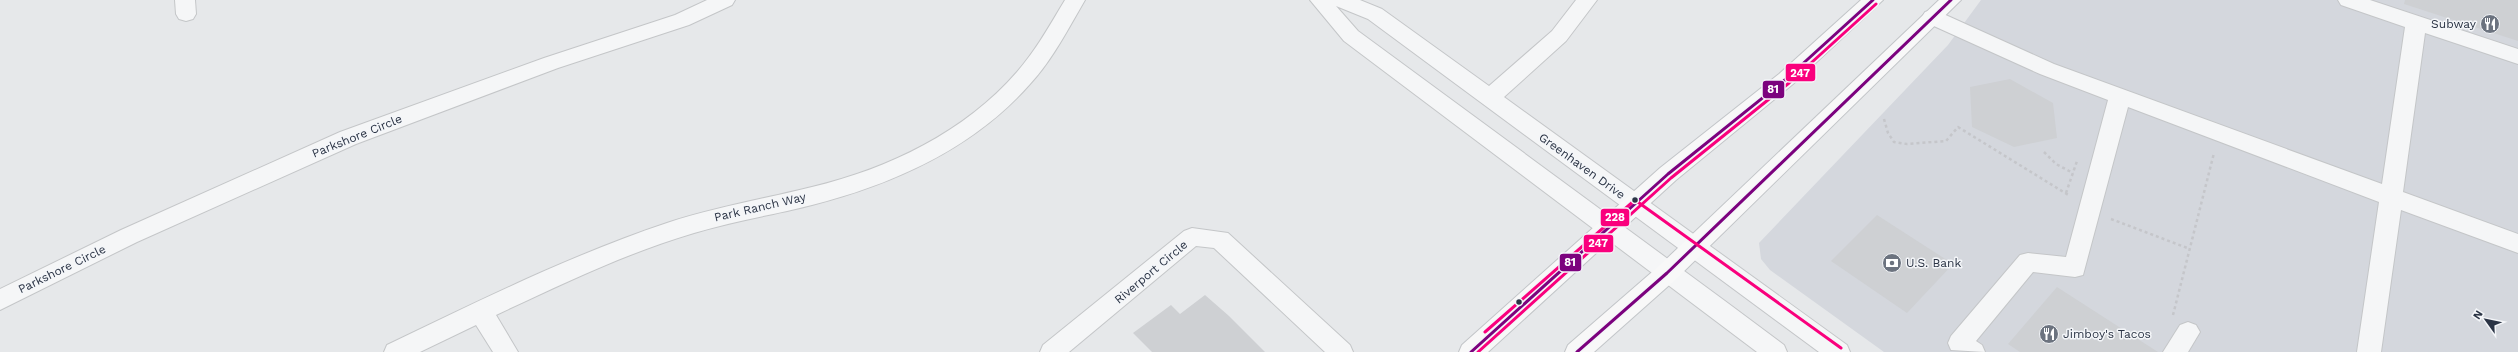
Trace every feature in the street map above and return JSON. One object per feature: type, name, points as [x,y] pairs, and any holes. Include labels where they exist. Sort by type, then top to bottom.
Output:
[{"type":"main road","points":[[1471,352],[1673,169],[1786,79],[1873,0]]},
{"type":"main road","points":[[1577,352],[1667,273],[1951,0]]},
{"type":"street","name":"Parkshore Circle","points":[[0,300],[129,236],[348,138],[537,68],[682,20],[726,0]]},
{"type":"street","name":"Park Ranch Way","points":[[396,352],[480,311],[655,236],[736,211],[812,196],[858,183],[907,163],[969,127],[1012,92],[1046,50],[1075,0]]},
{"type":"street","points":[[1320,0],[1351,36],[1775,352]]},
{"type":"street","name":"Greenhaven Drive","points":[[1341,0],[1375,14],[1634,205],[1693,248],[1744,282],[1838,352]]},
{"type":"street","points":[[1489,98],[1559,36],[1587,0]]},
{"type":"street","points":[[2348,0],[2518,57]]},
{"type":"street","points":[[1932,17],[2047,69],[2518,244]]},
{"type":"street","points":[[2369,352],[2416,23]]},
{"type":"street","points":[[1973,352],[1960,343],[2028,262],[2075,268],[2120,96]]},
{"type":"street","name":"Riverport Circle","points":[[1052,352],[1192,237],[1220,239],[1342,352]]},
{"type":"street","points":[[480,311],[506,352]]},
{"type":"street","points":[[2175,352],[2180,325]]},
{"type":"path","points":[[1884,119],[1888,133],[1894,142],[1907,144],[1946,141],[1958,127],[2100,215],[2190,250]]},
{"type":"path","points":[[2044,152],[2056,164],[2073,173]]},
{"type":"path","points":[[2180,325],[2190,250],[2214,152]]},
{"type":"shaded area","points":[[1981,0],[2518,0],[2518,352],[1884,352],[1770,270],[1761,259],[1759,243],[1948,45]]},
{"type":"building","points":[[2405,0],[2518,0],[2518,41],[2404,4]]},
{"type":"building","points":[[2010,79],[2053,103],[2057,138],[2014,147],[1972,127],[1970,87]]},
{"type":"building","name":"U.S. Bank","points":[[1877,215],[1953,264],[1907,313],[1831,261]]},
{"type":"building","points":[[2057,287],[2158,352],[2020,352],[2008,344]]},
{"type":"building","points":[[1205,295],[1229,316],[1265,352],[1152,352],[1133,333],[1171,305],[1180,314]]},
{"type":"transit line","name":"81","points":[[1471,352],[1668,174],[1786,79],[1873,0]]},
{"type":"transit line","name":"81","points":[[1577,352],[1667,273],[1951,0]]},
{"type":"transit line","name":"247","points":[[1478,352],[1671,178],[1789,83],[1876,4]]},
{"type":"transit line","name":"228","points":[[1485,332],[1635,200],[1841,348]]},
{"type":"place","name":"Subway","points":[[2490,24]]},
{"type":"place","name":"U.S. Bank","points":[[1892,263]]},
{"type":"place","name":"Jimboy's Tacos","points":[[2049,334]]}]
